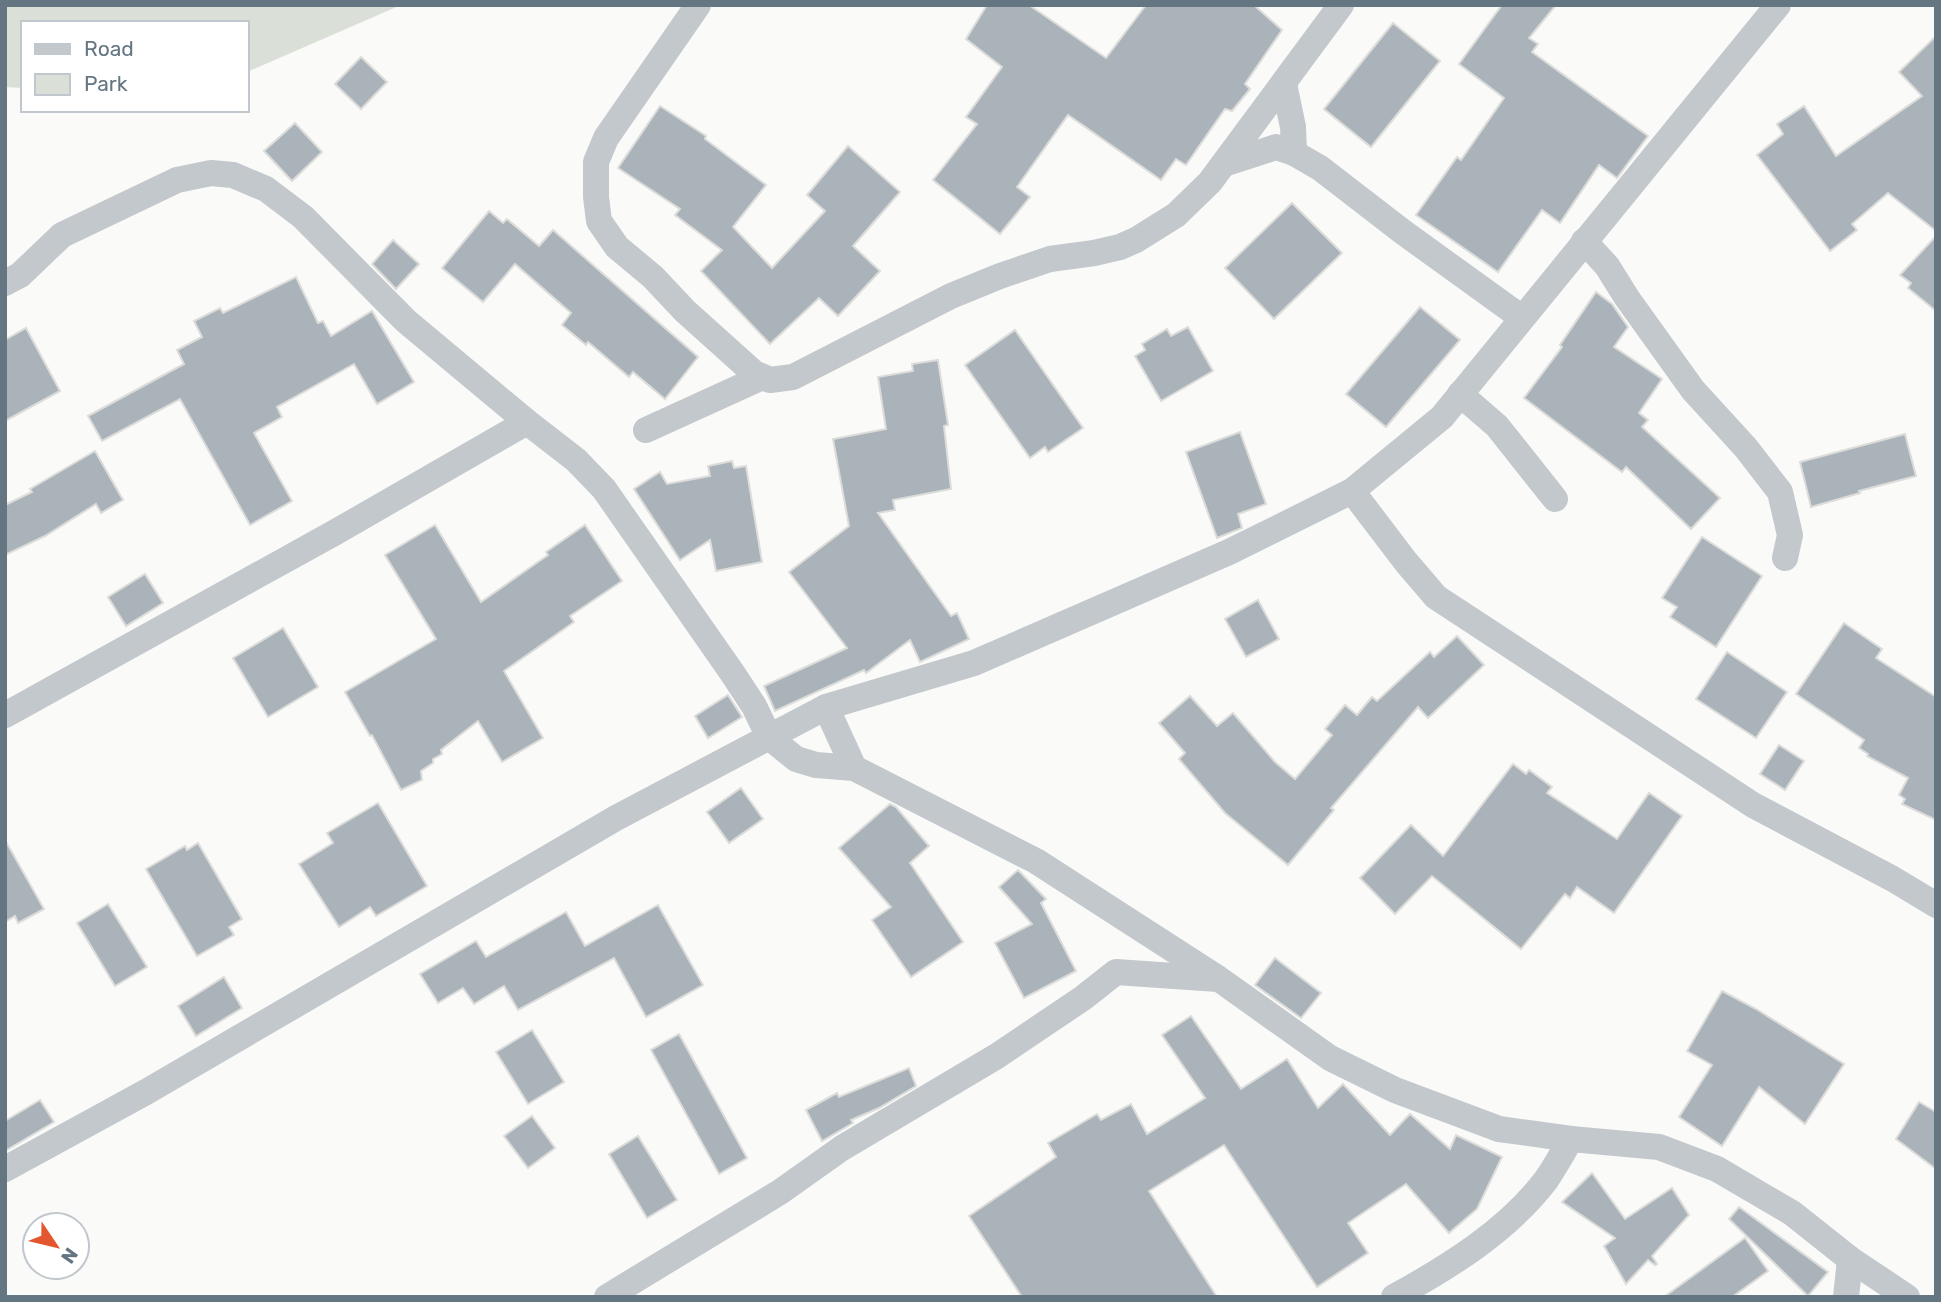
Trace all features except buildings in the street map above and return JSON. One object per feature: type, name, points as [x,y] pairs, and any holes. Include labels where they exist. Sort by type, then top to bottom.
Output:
[{"type":"street","points":[[698,5],[607,138],[596,162],[598,221],[617,247],[653,277],[743,365],[770,380],[793,377],[951,296],[1000,276],[1050,259],[1094,253],[1136,240],[1189,204],[1223,165],[1341,5]]},
{"type":"street","points":[[5,1169],[146,1092],[616,818],[826,707],[974,663],[1229,552],[1352,491],[1442,417],[1779,5]]},
{"type":"street","points":[[1284,84],[1293,127],[1294,153]]},
{"type":"street","points":[[1223,165],[1276,147],[1294,153],[1320,168],[1522,318]]},
{"type":"street","points":[[5,283],[20,275],[62,235],[177,180],[211,173],[233,175],[266,189],[303,217],[406,321],[576,460],[604,489],[733,674],[754,706],[769,737],[796,759],[816,765],[854,768],[1035,861],[1219,979],[1330,1058],[1395,1090],[1499,1129],[1659,1147],[1717,1169],[1792,1213],[1850,1259],[1908,1297]]},
{"type":"street","points":[[1584,241],[1607,266],[1693,390],[1746,448],[1780,492],[1790,535],[1785,558]]},
{"type":"street","points":[[646,430],[762,377]]},
{"type":"street","points":[[1460,394],[1484,412],[1514,444],[1555,499]]},
{"type":"street","points":[[5,715],[334,533],[527,422]]},
{"type":"street","points":[[1352,491],[1436,597],[1753,805],[1936,905]]},
{"type":"street","points":[[826,707],[854,768]]},
{"type":"street","points":[[607,1297],[780,1192],[842,1148],[997,1056],[1083,998],[1116,972],[1219,979]]},
{"type":"street","points":[[1394,1297],[1444,1269],[1513,1216],[1546,1179],[1571,1139]]},
{"type":"street","points":[[1846,1297],[1850,1259]]},
{"type":"green space","points":[[5,5],[401,5],[248,72],[248,21],[21,21],[21,88],[5,87]]}]
